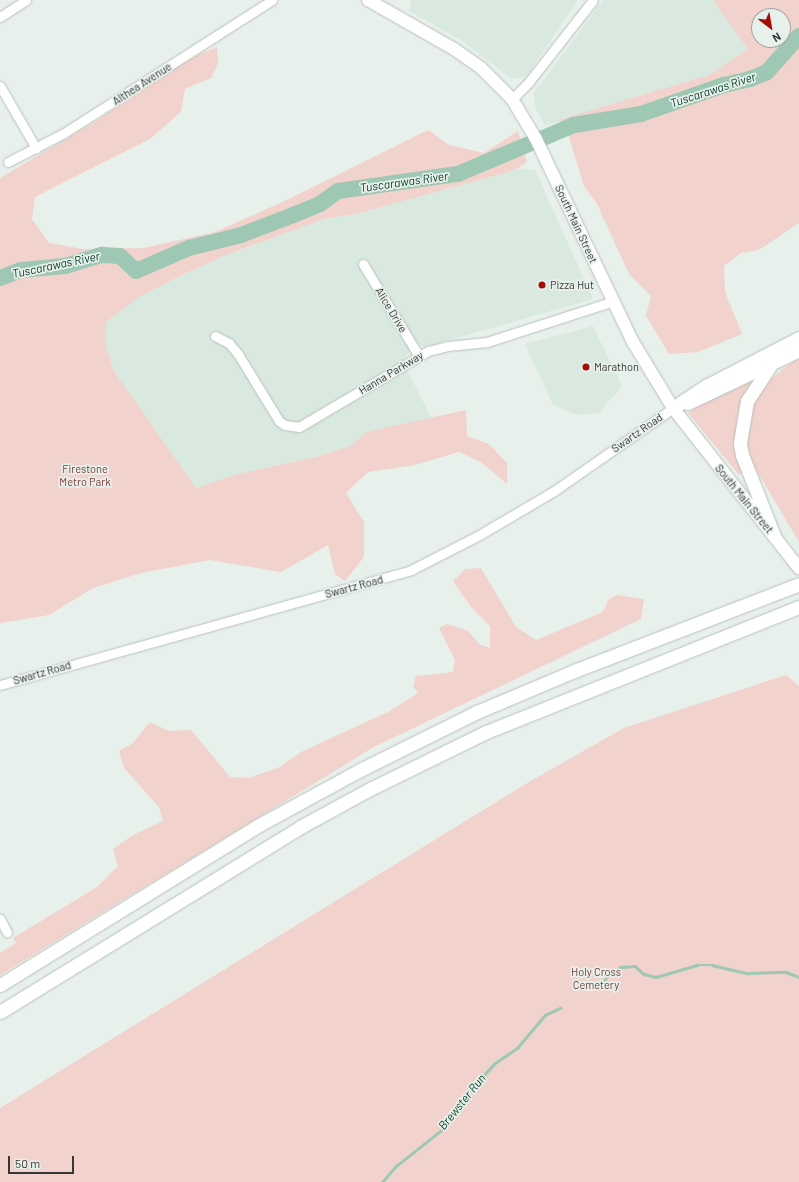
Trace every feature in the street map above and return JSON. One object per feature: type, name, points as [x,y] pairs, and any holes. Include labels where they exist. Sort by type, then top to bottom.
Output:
[{"type":"highway","points":[[673,408],[706,386],[799,338]]},
{"type":"highway","points":[[673,408],[699,400],[770,366],[799,350]]},
{"type":"highway","points":[[770,366],[747,401],[742,416],[740,443],[742,455],[774,536]]},
{"type":"highway","points":[[0,985],[259,825],[360,770],[477,712],[588,666],[799,584]]},
{"type":"highway","points":[[0,1012],[302,826],[370,789],[486,732],[799,607]]},
{"type":"main road","name":"South Main Street","points":[[368,0],[454,49],[481,68],[512,100],[528,123],[633,342],[673,408],[798,567]]},
{"type":"street","points":[[0,17],[26,0]]},
{"type":"street","name":"Althea Avenue","points":[[8,162],[36,148],[110,104],[272,0]]},
{"type":"street","points":[[512,100],[528,83],[593,0]]},
{"type":"street","points":[[0,86],[36,148]]},
{"type":"street","name":"Alice Drive","points":[[364,264],[418,356]]},
{"type":"street","name":"Hanna Parkway","points":[[215,336],[229,343],[238,354],[275,417],[285,425],[292,427],[304,424],[418,356],[448,346],[488,342],[614,301]]},
{"type":"street","name":"Swartz Road","points":[[0,686],[411,570],[468,541],[554,490],[673,408]]},
{"type":"street","points":[[0,919],[8,932]]},
{"type":"shaded area","points":[[411,0],[578,0],[526,77],[512,79],[461,40],[409,11]]},
{"type":"shaded area","points":[[603,0],[716,0],[714,2],[749,49],[709,75],[545,126],[535,107],[534,93]]},
{"type":"shaded area","points":[[515,170],[535,170],[593,299],[425,347],[417,344],[402,360],[432,419],[366,432],[352,445],[323,455],[238,474],[196,488],[114,371],[106,348],[105,322],[139,297],[184,274],[226,255],[327,218],[356,214]]},
{"type":"shaded area","points":[[593,326],[622,386],[599,413],[577,415],[553,405],[525,344]]},
{"type":"green space","points":[[716,0],[799,0],[799,223],[759,250],[741,253],[724,266],[725,292],[742,334],[698,352],[669,354],[646,316],[651,296],[629,274],[597,204],[584,186],[568,134],[559,120],[709,75],[748,49],[714,2]]},
{"type":"green space","name":"Firestone Metro Park","points":[[217,47],[218,64],[211,78],[185,89],[181,112],[150,139],[35,197],[32,219],[49,243],[83,249],[144,248],[215,232],[289,199],[428,130],[449,145],[484,153],[518,131],[527,162],[515,170],[356,214],[327,218],[226,255],[184,274],[139,297],[106,322],[106,348],[114,371],[196,488],[238,474],[324,455],[352,445],[366,432],[466,410],[467,436],[489,444],[507,463],[507,484],[481,462],[459,452],[415,465],[368,472],[346,493],[364,522],[364,557],[345,581],[335,574],[328,545],[281,572],[210,560],[141,573],[93,588],[49,615],[0,623],[0,178],[96,121],[189,59]]},
{"type":"green space","points":[[799,357],[799,542],[751,461],[745,435],[752,402],[770,379]]},
{"type":"green space","points":[[758,375],[741,401],[738,415],[736,428],[742,473],[739,475],[688,413],[699,404]]},
{"type":"green space","points":[[481,568],[516,627],[536,640],[603,612],[608,600],[617,595],[644,599],[641,619],[374,747],[0,975],[0,953],[16,943],[13,938],[97,887],[118,866],[113,849],[133,835],[163,821],[159,807],[124,768],[119,751],[132,744],[150,722],[169,731],[191,730],[230,777],[249,778],[280,767],[301,752],[390,711],[418,693],[413,686],[416,676],[453,672],[455,660],[439,628],[447,624],[468,631],[479,644],[490,648],[490,626],[471,607],[453,581],[465,569]]},
{"type":"green space","name":"Holy Cross Cemetery","points":[[786,675],[799,686],[799,1182],[0,1182],[0,1108],[522,786],[624,728]]},
{"type":"waterway","name":"Tuscarawas River","points":[[0,278],[21,270],[65,266],[102,255],[120,256],[136,271],[189,248],[241,235],[293,215],[320,204],[338,191],[458,174],[574,125],[641,114],[724,85],[750,79],[767,72],[799,36]]},
{"type":"waterway","name":"Brewster Run","points":[[601,985],[609,974],[621,967],[635,966],[644,974],[656,977],[697,965],[712,965],[748,973],[786,972],[799,977]]},
{"type":"waterway","name":"Brewster Run","points":[[382,1182],[395,1167],[444,1128],[466,1094],[495,1063],[517,1048],[545,1015],[560,1008]]},
{"type":"place","name":"Pizza Hut","points":[[542,285]]},
{"type":"place","name":"Marathon","points":[[586,367]]}]
